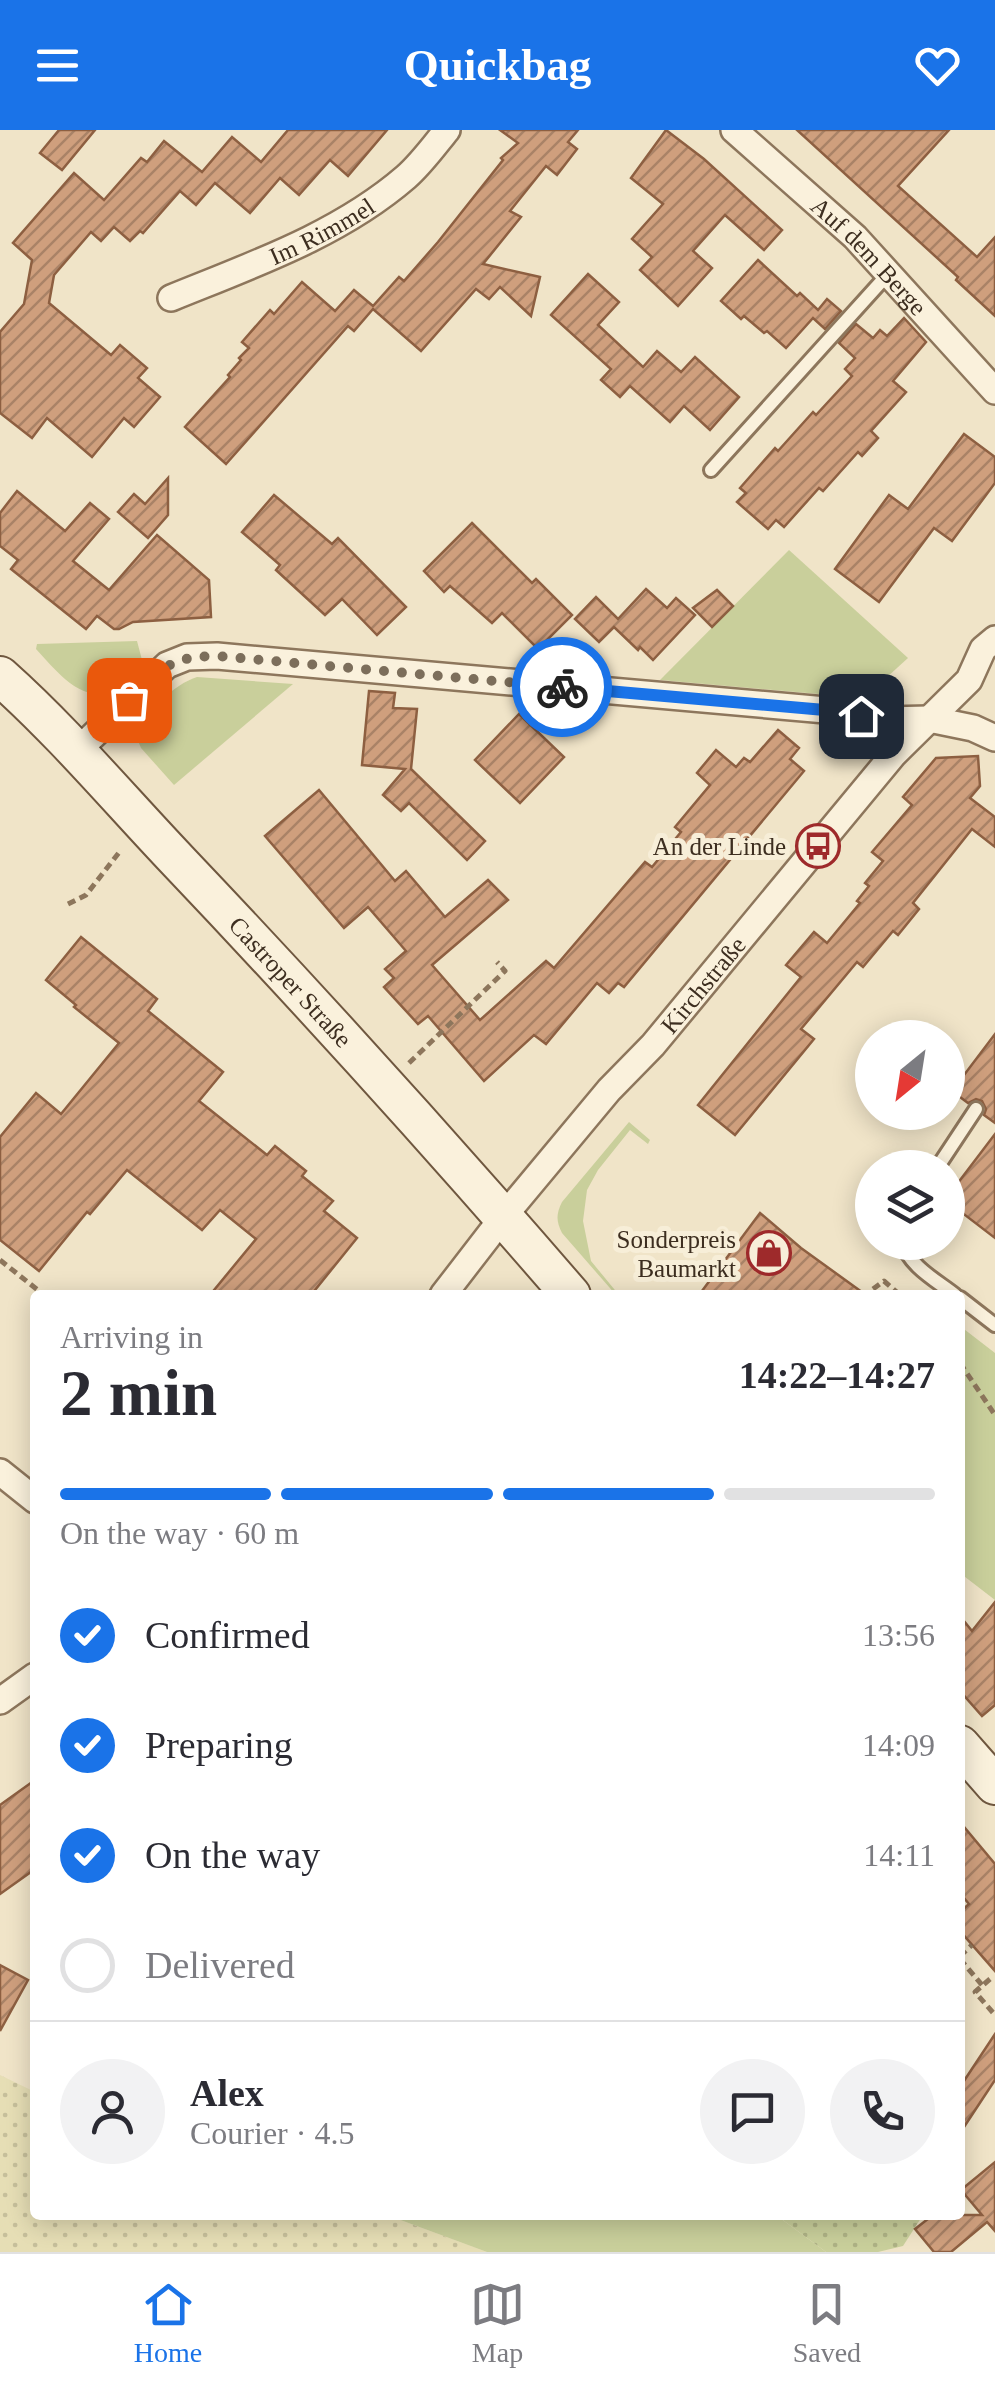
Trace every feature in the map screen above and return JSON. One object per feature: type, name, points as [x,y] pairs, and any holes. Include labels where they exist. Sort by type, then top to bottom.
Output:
[{"type":"main road","name":"Castroper Straße","points":[[0,676],[259,946],[567,1290]]},
{"type":"main road","points":[[965,1751],[995,1785]]},
{"type":"street","name":"Im Rimmel","points":[[171,298],[276,255],[360,214],[409,175],[447,130]]},
{"type":"street","name":"Auf dem Berge","points":[[734,130],[855,237],[995,391]]},
{"type":"street","name":"Kirchstraße","points":[[446,1290],[609,1090],[653,1044],[894,754],[969,680],[983,650],[995,639]]},
{"type":"street","points":[[76,752],[167,665],[187,657],[217,656],[836,711],[885,720],[929,719],[973,728],[995,738]]},
{"type":"street","name":"Kirchstraße","points":[[969,680],[995,670]]},
{"type":"street","points":[[0,1472],[30,1496]]},
{"type":"street","points":[[0,1701],[30,1680]]},
{"type":"lane","points":[[711,470],[888,273]]},
{"type":"lane","points":[[949,1150],[976,1109]]},
{"type":"lane","points":[[911,1260],[949,1290]]},
{"type":"lane","points":[[965,1302],[995,1325]]},
{"type":"path","points":[[68,904],[86,895],[118,853],[146,826]]},
{"type":"path","points":[[385,1086],[505,971],[496,962]]},
{"type":"path","points":[[0,1260],[38,1290]]},
{"type":"path","points":[[873,1288],[884,1282],[894,1290]]},
{"type":"path","points":[[965,1370],[995,1415]]},
{"type":"path","points":[[965,1953],[972,1945]]},
{"type":"path","points":[[965,1964],[982,1985]]},
{"type":"path","points":[[990,1978],[974,1992],[995,2016]]},
{"type":"shaded area","points":[[0,2075],[30,2090],[30,2220],[401,2220],[487,2252],[0,2252]]},
{"type":"green space","points":[[789,550],[908,658],[864,698],[660,680]]},
{"type":"green space","points":[[137,641],[142,660],[106,695],[75,686],[36,649],[37,644]]},
{"type":"green space","points":[[197,677],[293,684],[174,785],[141,748],[136,736],[160,701]]},
{"type":"green space","points":[[629,1122],[650,1140],[648,1144],[630,1130],[587,1190],[583,1221],[591,1261],[615,1290],[562,1233],[558,1218],[562,1202]]},
{"type":"green space","points":[[965,1330],[995,1353],[995,1600],[965,1577]]},
{"type":"green space","points":[[401,2220],[783,2220],[826,2252],[487,2252]]},
{"type":"green space","points":[[783,2220],[920,2220],[903,2246],[878,2252],[826,2252]]},
{"type":"building","points":[[59,130],[95,130],[62,170],[40,153]]},
{"type":"building","points":[[288,130],[387,130],[348,176],[330,160],[299,195],[280,178],[250,213],[215,183],[196,205],[180,191],[143,233],[140,231],[130,241],[114,227],[101,241],[91,232],[54,275],[49,303],[111,355],[120,345],[147,368],[138,378],[160,397],[134,427],[124,418],[92,457],[47,418],[32,438],[0,413],[0,332],[24,304],[32,260],[13,243],[74,173],[104,200],[141,158],[147,162],[164,141],[202,172],[232,137],[261,162]]},
{"type":"building","points":[[500,130],[578,130],[568,142],[577,149],[557,175],[546,166],[510,211],[521,217],[483,264],[540,277],[531,316],[500,287],[489,299],[476,289],[421,351],[373,309],[354,331],[348,326],[226,464],[185,427],[230,377],[249,348],[242,342],[302,282],[335,311],[354,290],[373,306],[399,277],[404,281],[501,158],[518,143]]},
{"type":"building","points":[[666,130],[782,230],[764,250],[725,215],[693,251],[712,268],[678,306],[640,270],[652,257],[632,239],[663,204],[631,178]]},
{"type":"building","points":[[797,130],[949,130],[898,186],[977,257],[995,237],[995,316],[956,280],[958,277]]},
{"type":"building","points":[[758,260],[818,310],[827,299],[841,311],[825,329],[813,318],[786,348],[721,301]]},
{"type":"building","points":[[588,274],[619,302],[598,325],[643,367],[657,351],[681,372],[695,357],[739,397],[710,430],[684,406],[670,422],[630,386],[620,397],[601,380],[611,369],[551,315]]},
{"type":"building","points":[[904,318],[926,342],[893,381],[906,392],[871,431],[878,438],[862,456],[858,452],[823,491],[819,488],[784,527],[776,520],[768,529],[737,502],[746,493],[740,488],[775,448],[778,451],[852,376],[845,369],[855,358],[839,343],[856,324],[873,338],[880,330],[887,336]]},
{"type":"building","points":[[964,434],[995,457],[995,483],[952,541],[934,528],[879,602],[835,569],[889,495],[908,509]]},
{"type":"building","points":[[168,478],[168,515],[148,538],[118,512],[134,494],[145,504]]},
{"type":"building","points":[[17,491],[65,531],[90,503],[109,519],[73,561],[109,590],[157,535],[209,580],[211,617],[133,622],[114,629],[97,616],[86,629],[11,569],[18,560],[0,546],[0,513]]},
{"type":"building","points":[[274,495],[332,544],[338,538],[406,607],[377,635],[342,599],[325,615],[276,570],[280,565],[242,532]]},
{"type":"building","points":[[472,523],[532,583],[536,579],[572,615],[538,649],[502,613],[492,623],[450,586],[444,592],[424,571]]},
{"type":"building","points":[[646,589],[667,608],[676,598],[695,615],[653,660],[614,627],[599,642],[575,619],[596,597],[618,619]]},
{"type":"building","points":[[717,590],[733,606],[712,627],[693,608]]},
{"type":"building","points":[[369,691],[395,693],[393,708],[417,709],[411,769],[485,841],[467,860],[409,803],[401,811],[383,795],[405,769],[362,765]]},
{"type":"building","points":[[519,714],[564,757],[520,803],[475,760]]},
{"type":"building","points":[[778,730],[799,748],[790,759],[804,771],[624,987],[618,983],[609,993],[597,983],[546,1044],[534,1035],[484,1081],[428,1016],[418,1024],[384,987],[394,978],[385,969],[406,951],[368,907],[344,928],[265,836],[319,790],[395,881],[406,871],[445,917],[488,880],[508,900],[432,965],[480,1020],[546,961],[554,968],[645,862],[652,867],[681,832],[675,827],[710,785],[697,773],[716,750],[736,767],[744,758],[750,762]]},
{"type":"building","points":[[978,756],[980,786],[970,798],[995,817],[995,847],[972,829],[913,903],[919,909],[898,935],[893,931],[863,967],[857,962],[801,1029],[814,1039],[735,1135],[698,1105],[801,977],[786,965],[814,932],[827,943],[860,903],[857,901],[869,886],[865,883],[883,861],[872,852],[912,805],[903,797],[936,758]]},
{"type":"building","points":[[81,937],[157,999],[148,1011],[223,1072],[199,1101],[267,1155],[275,1146],[306,1171],[302,1176],[333,1201],[324,1211],[357,1238],[315,1290],[214,1290],[256,1239],[220,1210],[202,1230],[127,1170],[39,1271],[0,1240],[0,1137],[36,1093],[61,1114],[119,1043],[46,980]]},
{"type":"building","points":[[995,1034],[995,1123],[984,1115],[982,1101],[965,1101],[965,1074]]},
{"type":"building","points":[[995,1134],[995,1238],[965,1215],[965,1174]]},
{"type":"building","name":"Sonderpreis Baumarkt","points":[[760,1213],[859,1290],[703,1290]]},
{"type":"building","points":[[995,1602],[995,1705],[982,1716],[965,1697],[965,1622],[972,1631]]},
{"type":"building","points":[[30,1784],[30,1873],[0,1894],[0,1805]]},
{"type":"building","points":[[965,1828],[995,1864],[995,1971],[965,1937],[965,1908],[969,1904],[965,1899]]},
{"type":"building","points":[[0,1965],[28,1980],[0,2031]]},
{"type":"building","points":[[995,2034],[995,2080],[965,2125],[965,2079]]},
{"type":"building","points":[[995,2162],[995,2231],[987,2222],[951,2252],[934,2252],[915,2229],[927,2220],[965,2220],[965,2215],[982,2215],[965,2195],[965,2187]]},
{"type":"way so far","points":[[129,700],[167,665],[187,657],[217,656],[562,687]]},
{"type":"place","name":"An der Linde","points":[[818,846]]},
{"type":"place","name":"Sonderpreis Baumarkt","points":[[769,1253]]},
{"type":"route","points":[[562,687],[861,716]]}]
